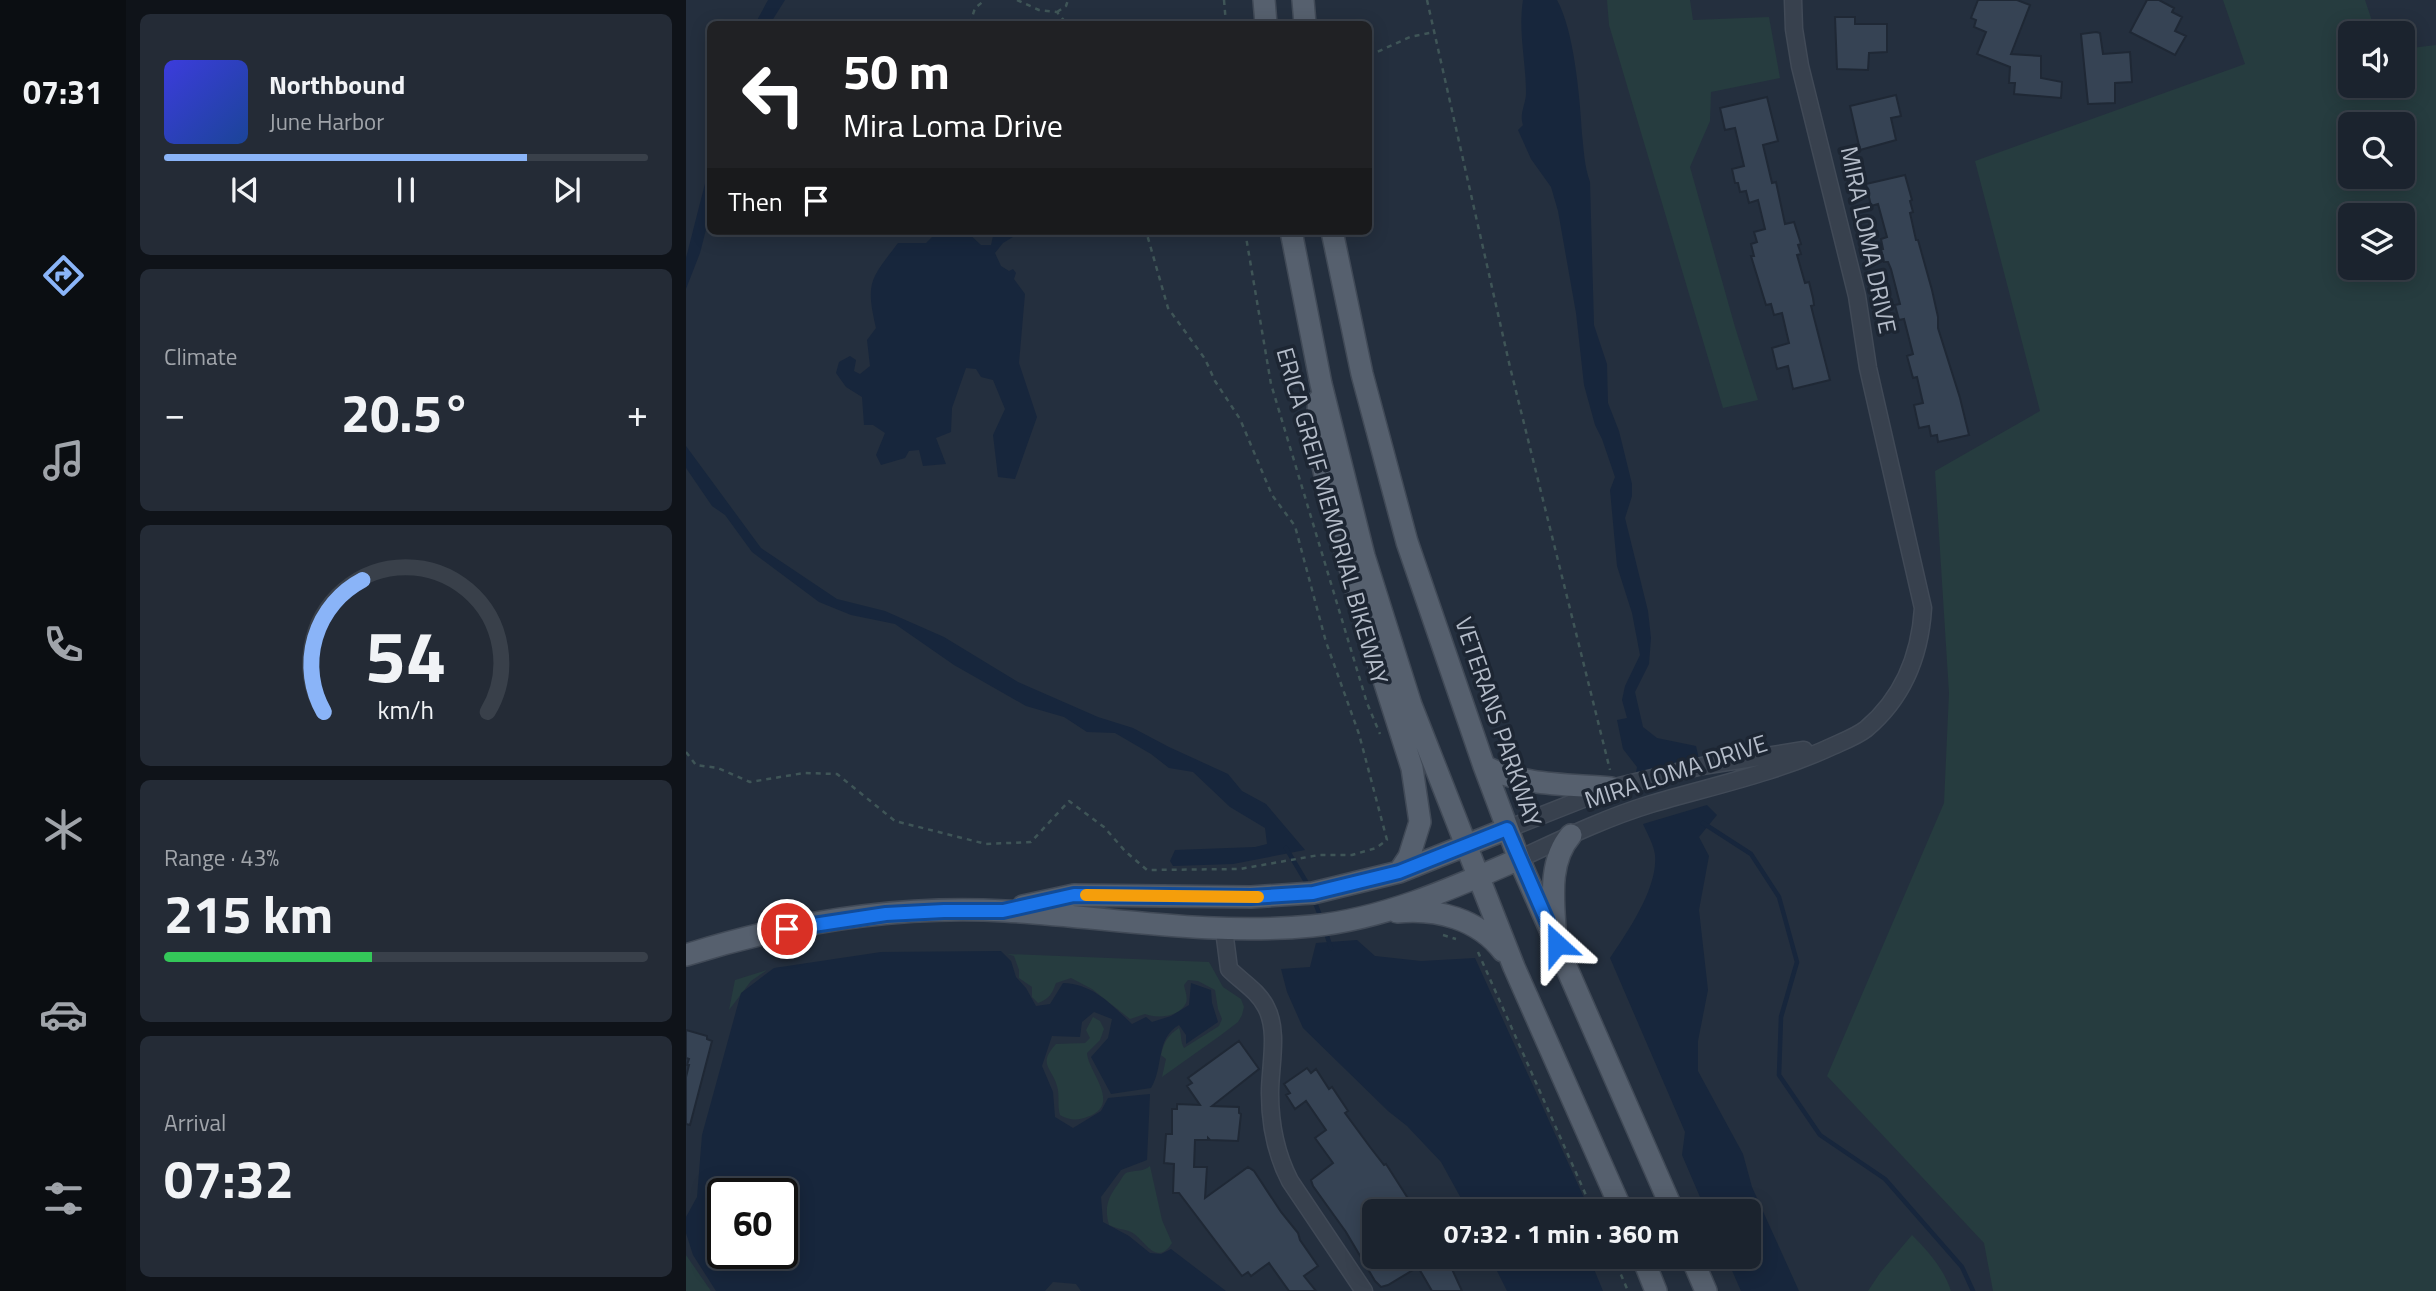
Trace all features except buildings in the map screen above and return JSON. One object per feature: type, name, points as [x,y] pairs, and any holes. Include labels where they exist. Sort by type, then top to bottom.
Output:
[{"type":"main road","points":[[1264,0],[1266,21]]},
{"type":"main road","points":[[1303,0],[1306,21]]},
{"type":"main road","points":[[1292,235],[1321,384],[1364,556],[1411,705],[1514,967],[1617,1199]]},
{"type":"main road","name":"VETERANS PARKWAY","points":[[1333,235],[1362,374],[1407,542],[1484,766],[1519,859],[1668,1199]]},
{"type":"main road","points":[[1321,384],[1316,432],[1326,480],[1361,608],[1412,768],[1420,822],[1409,857],[1399,872]]},
{"type":"main road","points":[[1484,766],[1502,775],[1522,780],[1611,779]]},
{"type":"main road","name":"MIRA LOMA DRIVE","points":[[1003,911],[1074,895],[1251,897],[1335,889],[1399,872],[1507,829]]},
{"type":"main road","points":[[1557,944],[1553,897],[1558,853],[1571,835]]},
{"type":"main road","name":"MIRA LOMA DRIVE","points":[[686,955],[768,933],[824,922],[909,913],[1003,911],[1224,930],[1301,927],[1374,914],[1478,877],[1519,859]]},
{"type":"main road","points":[[1374,914],[1414,911],[1448,915],[1476,926],[1493,938],[1514,967]]},
{"type":"main road","points":[[1647,1269],[1656,1291]]},
{"type":"main road","points":[[1697,1269],[1706,1291]]},
{"type":"street","name":"MIRA LOMA DRIVE","points":[[1519,859],[1603,820],[1780,767],[1864,731],[1884,712],[1902,688],[1913,664],[1921,636],[1923,608],[1868,368],[1857,296],[1800,66],[1793,0]]},
{"type":"street","name":"MIRA LOMA DRIVE","points":[[1507,829],[1611,779],[1633,782],[1702,766],[1835,745]]},
{"type":"street","points":[[1224,930],[1229,969],[1255,992],[1269,1015],[1272,1029],[1272,1123],[1281,1164],[1364,1291]]},
{"type":"path","points":[[971,21],[975,8],[985,0]]},
{"type":"path","points":[[1017,0],[1039,10],[1057,12],[1066,6],[1068,0]]},
{"type":"path","points":[[1224,0],[1226,21]]},
{"type":"path","points":[[1427,0],[1510,367],[1611,779]]},
{"type":"path","points":[[1057,12],[1064,21]]},
{"type":"path","points":[[1372,53],[1410,37],[1434,32]]},
{"type":"path","points":[[686,752],[696,765],[718,768],[750,782],[804,772],[837,774],[895,821],[986,844],[1031,842],[1069,801],[1104,827],[1125,851],[1147,870],[1240,869],[1319,855],[1352,855],[1376,848],[1387,840],[1359,734],[1326,642],[1295,526],[1272,495],[1240,419],[1215,381],[1205,359],[1168,308],[1147,235]]},
{"type":"path","name":"ERICA GREIF MEMORIAL BIKEWAY","points":[[1246,235],[1271,384],[1367,703],[1383,739]]},
{"type":"path","points":[[1448,915],[1442,935],[1464,942]]},
{"type":"path","points":[[1475,946],[1588,1199]]},
{"type":"path","points":[[1619,1269],[1628,1291]]},
{"type":"green space","points":[[1607,0],[1690,0],[1693,20],[1769,17],[1780,78],[1711,92],[1710,121],[1690,167],[1758,400],[1723,408],[1609,25]]},
{"type":"green space","points":[[2223,0],[2365,0],[2372,21],[2338,21],[2338,98],[2415,98],[2415,48],[2436,45],[2436,1291],[1993,1291],[1984,1243],[1827,1076],[1944,803],[1949,693],[1935,471],[2040,411],[1975,161],[2245,64]]},
{"type":"green space","points":[[1007,954],[1209,962],[1223,987],[1241,999],[1244,1007],[1238,1022],[1162,1077],[1166,1059],[1161,1055],[1172,1033],[1179,1028],[1184,1048],[1219,1026],[1222,1019],[1215,990],[1198,981],[1188,980],[1184,985],[1186,1003],[1179,1011],[1162,1016],[1145,1014],[1130,1019],[1092,989],[1071,978],[1056,983],[1050,996],[1038,1003],[1032,997],[1032,987],[1019,978],[1014,956]]},
{"type":"green space","points":[[767,970],[751,981],[729,1010],[735,980]]},
{"type":"green space","points":[[1093,1017],[1100,1021],[1104,1029],[1100,1040],[1087,1053],[1101,1088],[1102,1105],[1097,1112],[1087,1117],[1070,1119],[1060,1115],[1058,1089],[1047,1057],[1056,1044],[1085,1043],[1090,1038],[1086,1030]]},
{"type":"green space","points":[[1150,1166],[1162,1220],[1172,1243],[1161,1253],[1151,1250],[1131,1232],[1109,1225],[1108,1219],[1109,1198],[1124,1175]]},
{"type":"green space","points":[[1912,1235],[1935,1261],[1951,1291],[1868,1291],[1880,1273]]},
{"type":"green space","points":[[686,1255],[711,1291],[686,1291]]},
{"type":"water","points":[[768,0],[785,0],[772,21],[757,21]]},
{"type":"water","points":[[1523,0],[1557,0],[1568,29],[1575,65],[1584,158],[1590,182],[1594,325],[1607,364],[1608,403],[1619,431],[1632,484],[1632,496],[1625,518],[1648,611],[1651,638],[1649,664],[1635,692],[1643,727],[1657,738],[1696,746],[1702,772],[1633,791],[1637,767],[1623,749],[1617,720],[1627,718],[1622,700],[1625,686],[1640,655],[1632,613],[1617,566],[1610,490],[1615,477],[1595,425],[1584,385],[1576,313],[1558,211],[1551,187],[1531,159],[1518,130],[1523,125],[1526,93],[1521,24]]},
{"type":"water","points":[[707,176],[707,226],[686,289],[686,258]]},
{"type":"water","points":[[934,235],[970,235],[981,245],[991,245],[992,235],[1013,237],[1003,243],[995,253],[1001,266],[1009,271],[1013,269],[1016,273],[1014,279],[1025,294],[1019,363],[1037,417],[1015,479],[998,477],[993,435],[1005,409],[993,380],[981,377],[976,369],[966,368],[952,408],[951,432],[936,438],[946,464],[923,466],[919,450],[909,451],[905,458],[881,465],[876,455],[885,433],[873,425],[864,425],[862,397],[846,387],[836,373],[839,362],[850,356],[856,360],[854,371],[860,374],[870,366],[867,340],[876,328],[871,290],[876,273],[898,243],[926,243]]},
{"type":"water","points":[[686,446],[761,548],[837,599],[885,611],[944,637],[1018,682],[1098,717],[1133,728],[1228,774],[1242,791],[1266,804],[1305,850],[1233,864],[1173,866],[1170,861],[1175,850],[1255,847],[1267,844],[1265,828],[1230,807],[1193,772],[1169,768],[1115,733],[1087,732],[1064,717],[1026,706],[954,665],[895,624],[851,615],[819,602],[752,552],[725,515],[712,506],[686,468]]},
{"type":"water","points":[[1707,805],[1717,815],[1699,837],[1709,856],[1699,910],[1708,990],[1698,1041],[1698,1071],[1743,1154],[1757,1199],[1701,1199],[1682,1155],[1685,1132],[1610,958],[1640,909],[1652,881],[1655,855],[1643,824]]},
{"type":"water","points":[[1357,940],[1375,956],[1421,961],[1475,958],[1585,1199],[1461,1199],[1441,1162],[1407,1126],[1388,1111],[1303,1028],[1287,992],[1281,969],[1310,967],[1316,943]]},
{"type":"water","points":[[1001,951],[1011,961],[1016,977],[1036,1006],[1050,1004],[1063,983],[1074,984],[1101,996],[1132,1024],[1146,1017],[1152,1022],[1171,1016],[1189,1005],[1191,983],[1211,990],[1218,1022],[1186,1044],[1186,1035],[1179,1025],[1171,1031],[1163,1046],[1151,1088],[1111,1094],[1091,1057],[1108,1038],[1112,1019],[1094,1012],[1082,1022],[1080,1037],[1052,1036],[1042,1066],[1053,1092],[1055,1117],[1073,1128],[1101,1111],[1108,1098],[1150,1094],[1147,1160],[1121,1170],[1101,1197],[1103,1222],[1129,1236],[1150,1253],[1161,1254],[1171,1249],[1226,1291],[1081,1291],[1076,1284],[1053,1282],[1045,1291],[716,1291],[693,1255],[686,1233],[686,1217],[697,1197],[702,1135],[741,993],[774,968],[881,952]]},
{"type":"water","points":[[1761,1207],[1799,1291],[1741,1291],[1731,1269],[1761,1269]]},
{"type":"water","points":[[1496,1269],[1594,1269],[1603,1291],[1507,1291]]},
{"type":"waterway","points":[[1703,823],[1751,854],[1779,897],[1797,962],[1781,1017],[1779,1075],[1820,1135],[1885,1179],[1962,1267],[1973,1291]]},
{"type":"waterway","points":[[1286,848],[1308,885]]},
{"type":"waterway","points":[[1314,900],[1321,918]]},
{"type":"waterway","points":[[1325,930],[1331,948]]},
{"type":"slow traffic","points":[[1086,895],[1258,897]]},
{"type":"route","points":[[787,929],[886,914],[1003,911],[1074,895],[1251,897],[1313,893],[1399,872],[1507,829],[1557,944]]}]
